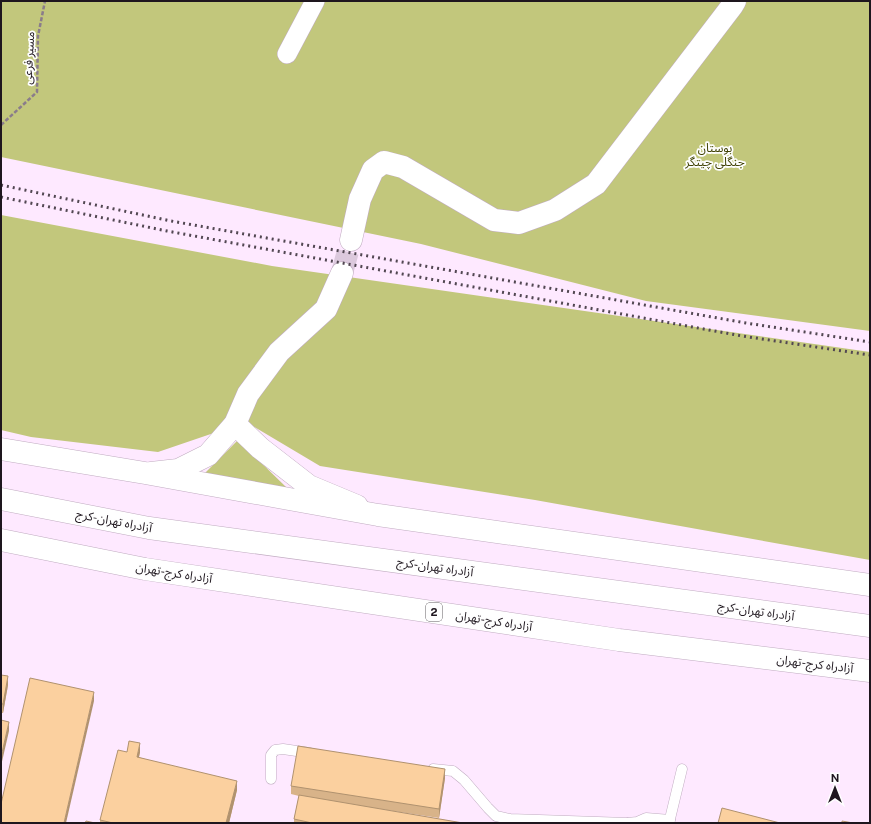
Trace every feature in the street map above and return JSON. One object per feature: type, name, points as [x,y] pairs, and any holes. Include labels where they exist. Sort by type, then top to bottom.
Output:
[{"type":"main road","points":[[352,240],[360,199],[373,170],[384,162],[403,167],[494,220],[519,224],[555,210],[596,184],[730,3]]},
{"type":"main road","points":[[145,473],[178,470],[208,455],[235,424],[248,394],[279,352],[326,310],[342,273]]},
{"type":"main road","points":[[235,424],[260,448],[309,486],[378,515]]},
{"type":"main road","points":[[1,449],[378,515],[870,585]]},
{"type":"main road","name":"آزادراه تهران-کرج","points":[[1,499],[149,528],[870,626]]},
{"type":"main road","name":"آزادراه کرج-تهران","points":[[1,540],[145,569],[619,640],[870,671]]},
{"type":"main road","points":[[1,552],[145,569]]},
{"type":"street","points":[[286,54],[315,1]]},
{"type":"lane","points":[[271,779],[271,755],[275,750],[283,749],[322,754]]},
{"type":"lane","points":[[422,767],[453,771],[464,780],[496,816],[510,819],[628,823],[637,822],[646,818],[670,822],[682,769]]},
{"type":"path","name":"مسیر فرعی","points":[[1,125],[37,92],[38,36],[45,1]]},
{"type":"green space","name":"بوستان جنگلی چیتگر","points":[[1,1],[870,1],[870,331],[646,301],[421,244],[1,157]]},
{"type":"green space","points":[[1,215],[272,266],[870,352],[870,560],[535,500],[320,466],[246,422],[158,452],[31,437],[1,430]]},
{"type":"green space","points":[[238,440],[287,488],[205,473]]},
{"type":"building","points":[[1,675],[8,676],[3,704],[1,704]]},
{"type":"building","points":[[30,678],[94,692],[64,823],[1,823],[1,804]]},
{"type":"building","points":[[1,720],[9,722],[1,757]]},
{"type":"building","points":[[129,741],[140,743],[137,757],[237,781],[226,823],[113,823],[100,820],[118,750],[127,752]]},
{"type":"building","points":[[298,746],[445,769],[439,809],[291,786]]},
{"type":"building","points":[[299,795],[463,823],[312,823],[294,819]]},
{"type":"building","points":[[722,808],[780,823],[718,823]]},
{"type":"building","points":[[842,821],[853,823],[842,823]]},
{"type":"tunnel","points":[[342,273],[351,240]]},
{"type":"railway","points":[[1,185],[171,221],[746,323],[870,342]]},
{"type":"railway","points":[[1,197],[167,231],[742,336],[870,355]]}]
